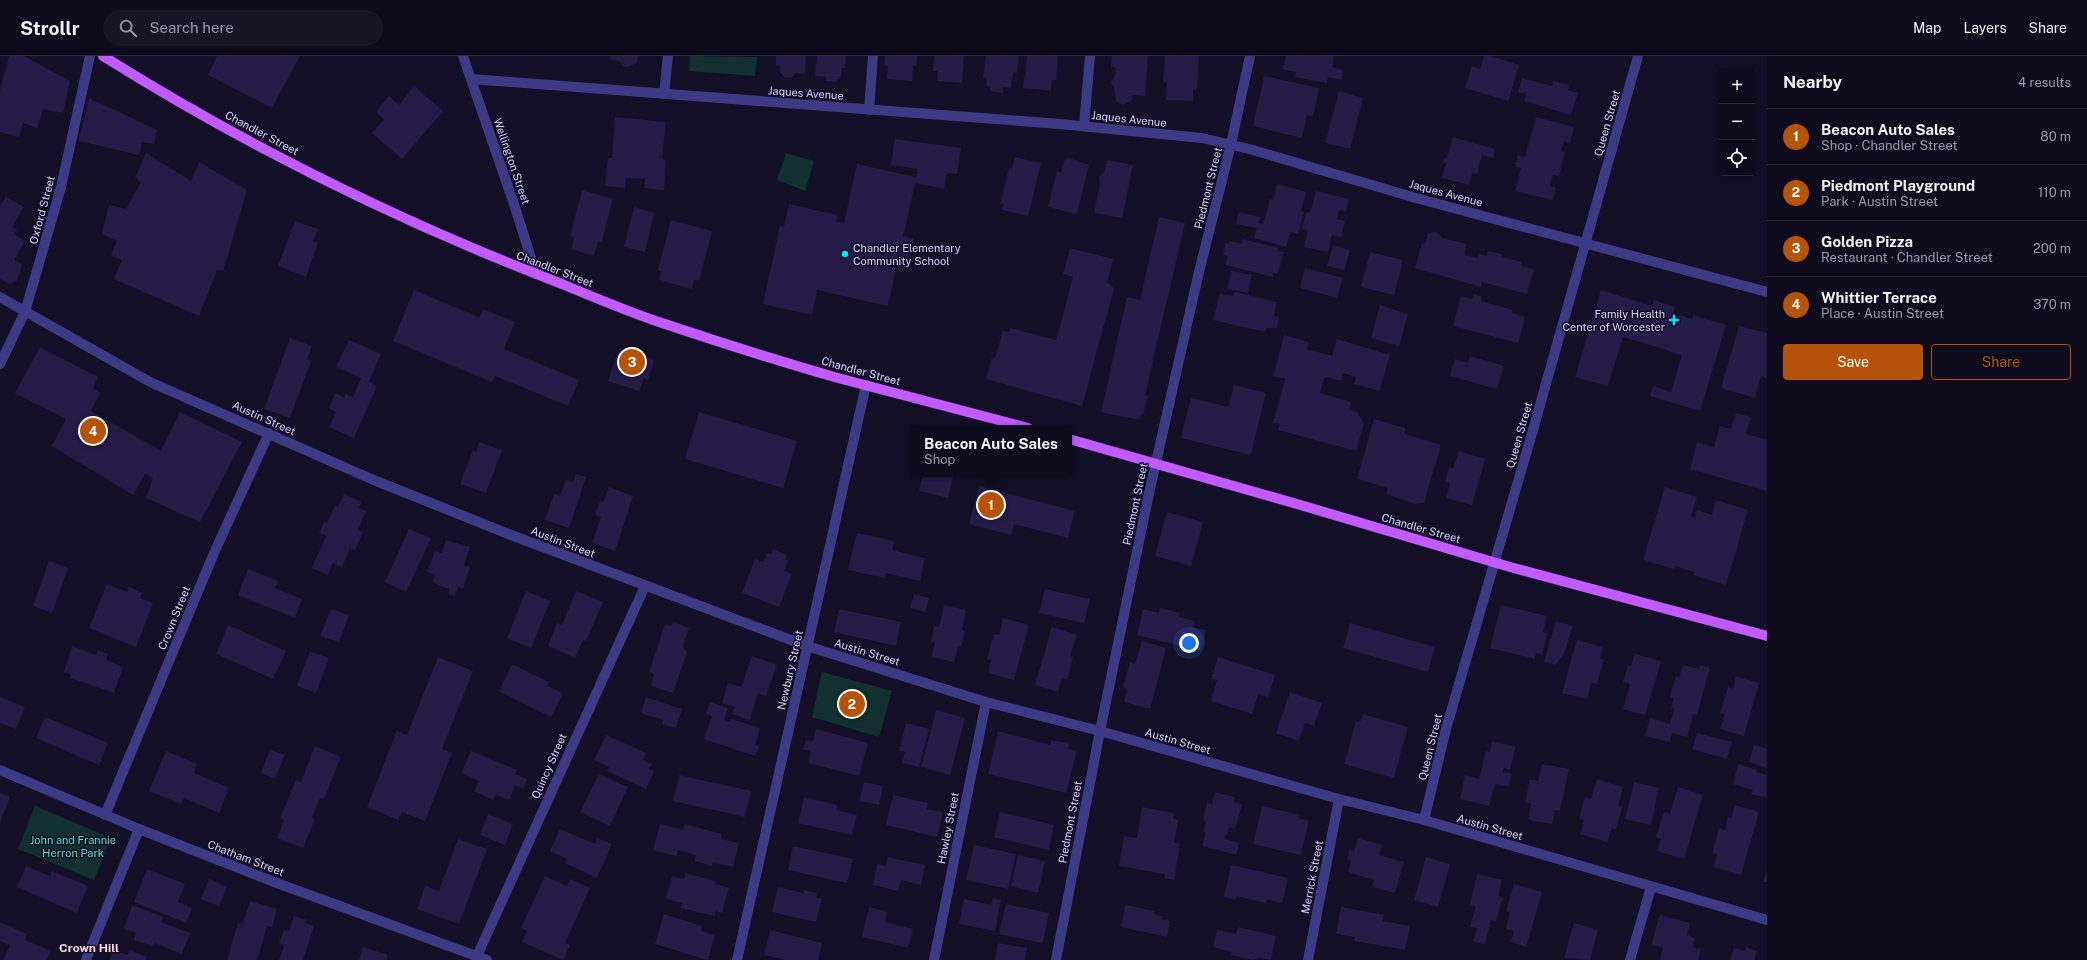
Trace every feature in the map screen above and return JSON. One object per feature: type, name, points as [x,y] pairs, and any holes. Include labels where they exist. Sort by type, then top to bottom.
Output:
[{"type":"main road","name":"Chandler Street","points":[[103,56],[193,109],[328,182],[433,232],[536,274],[653,320],[764,356],[1017,425]]},
{"type":"main road","name":"Chandler Street","points":[[1072,440],[1493,562],[1767,636]]},
{"type":"street","name":"Oxford Street","points":[[0,364],[26,312],[61,187],[90,56]]},
{"type":"street","name":"Wellington Street","points":[[463,56],[514,204],[536,274]]},
{"type":"street","points":[[664,94],[668,56]]},
{"type":"street","points":[[869,110],[873,56]]},
{"type":"street","points":[[1084,126],[1090,56]]},
{"type":"street","name":"Piedmont Street","points":[[1056,960],[1100,731],[1156,464],[1198,276],[1231,144],[1250,56]]},
{"type":"street","name":"Queen Street","points":[[1424,820],[1446,729],[1493,562],[1529,445],[1638,56]]},
{"type":"street","name":"Jaques Avenue","points":[[470,79],[1084,126],[1202,138],[1231,144],[1416,198],[1767,292]]},
{"type":"street","name":"Austin Street","points":[[0,297],[150,382],[376,481],[645,586],[807,646],[986,702],[1100,731],[1339,799],[1424,820],[1767,920]]},
{"type":"street","name":"Newbury Street","points":[[737,960],[866,385]]},
{"type":"street","name":"Crown Street","points":[[105,815],[214,553],[269,433]]},
{"type":"street","name":"Quincy Street","points":[[478,956],[645,586]]},
{"type":"street","name":"Hawley Street","points":[[934,960],[986,702]]},
{"type":"street","name":"Chatham Street","points":[[0,770],[105,815],[274,882],[487,960]]},
{"type":"street","name":"Merrick Street","points":[[1308,960],[1339,799]]},
{"type":"street","points":[[86,960],[140,829]]},
{"type":"street","points":[[1630,960],[1651,887]]},
{"type":"green space","points":[[690,56],[757,57],[755,76],[689,71]]},
{"type":"green space","points":[[786,153],[814,161],[805,191],[777,180]]},
{"type":"green space","points":[[822,672],[892,691],[879,737],[812,717]]},
{"type":"green space","name":"John and Frannie Herron Park","points":[[35,806],[111,838],[94,880],[18,849]]},
{"type":"building","points":[[9,56],[24,56],[70,81],[63,113],[43,109],[37,128],[23,123],[19,137],[0,132],[0,90]]},
{"type":"building","points":[[217,56],[300,56],[272,108],[208,75]]},
{"type":"building","points":[[611,56],[638,56],[637,63],[628,67],[623,66],[619,61],[610,59]]},
{"type":"building","points":[[776,56],[806,56],[805,74],[795,73],[792,77],[787,78],[783,76],[780,72],[780,65],[776,65]]},
{"type":"building","points":[[817,56],[846,56],[845,68],[842,68],[840,79],[837,79],[837,82],[825,81],[826,77],[815,76]]},
{"type":"building","points":[[885,56],[917,56],[916,66],[913,66],[912,81],[887,79],[888,66],[884,65]]},
{"type":"building","points":[[934,56],[964,56],[962,83],[937,81],[938,71],[933,71]]},
{"type":"building","points":[[986,56],[1019,56],[1017,73],[1013,72],[1011,88],[1003,87],[1003,93],[990,91],[990,87],[986,86],[987,78],[983,77]]},
{"type":"building","points":[[1027,56],[1058,56],[1056,80],[1052,80],[1051,91],[1023,88]]},
{"type":"building","points":[[1112,56],[1148,56],[1145,96],[1133,95],[1132,100],[1123,105],[1116,101],[1114,87],[1111,82],[1115,76],[1116,68],[1111,67]]},
{"type":"building","points":[[1165,56],[1199,56],[1197,90],[1193,89],[1193,101],[1166,100],[1167,83],[1163,82]]},
{"type":"building","points":[[1286,56],[1334,56],[1332,67],[1343,70],[1341,80],[1328,77],[1327,83],[1295,77],[1296,72],[1283,69]]},
{"type":"building","points":[[1484,56],[1490,56],[1519,65],[1508,101],[1465,88],[1472,66],[1480,69]]},
{"type":"building","points":[[1264,76],[1319,88],[1313,116],[1307,115],[1302,138],[1253,126]]},
{"type":"building","points":[[1522,78],[1552,86],[1553,81],[1569,85],[1568,90],[1578,93],[1571,115],[1524,101],[1526,94],[1518,92]]},
{"type":"building","points":[[414,86],[443,111],[402,159],[372,133],[384,119],[376,112],[389,96],[399,105]]},
{"type":"building","points":[[1339,91],[1363,98],[1350,149],[1325,143]]},
{"type":"building","points":[[89,98],[157,130],[154,144],[142,142],[139,155],[79,141]]},
{"type":"building","points":[[615,117],[666,122],[662,159],[666,160],[664,190],[644,188],[645,179],[626,178],[625,188],[605,186],[608,158],[612,158]]},
{"type":"building","points":[[1536,117],[1574,127],[1570,143],[1564,141],[1561,151],[1565,152],[1559,176],[1553,175],[1550,186],[1556,188],[1553,200],[1515,191],[1521,168],[1515,167],[1518,155],[1525,157]]},
{"type":"building","points":[[1453,137],[1495,149],[1493,158],[1482,155],[1477,174],[1472,173],[1469,185],[1442,178],[1446,163],[1443,163],[1444,158],[1447,158]]},
{"type":"building","points":[[895,139],[961,148],[957,174],[947,173],[944,189],[915,183],[903,236],[914,239],[908,266],[897,263],[888,306],[817,290],[812,315],[763,304],[780,226],[784,227],[789,204],[837,215],[836,221],[844,223],[857,164],[916,177],[918,169],[891,165]]},
{"type":"building","points":[[146,153],[191,181],[199,162],[247,190],[223,271],[217,270],[199,316],[114,279],[122,260],[111,255],[117,241],[102,234],[109,205],[126,209],[141,182],[135,178]]},
{"type":"building","points":[[1015,157],[1041,163],[1028,216],[1002,210],[1004,204],[1000,204],[1009,168],[1012,169]]},
{"type":"building","points":[[1069,158],[1089,165],[1077,214],[1048,207],[1057,171],[1061,173],[1065,159]]},
{"type":"building","points":[[1107,160],[1133,165],[1122,218],[1094,213],[1100,183],[1099,177],[1104,172]]},
{"type":"building","points":[[1277,184],[1306,192],[1301,211],[1304,212],[1298,234],[1291,232],[1286,247],[1254,238],[1257,228],[1236,224],[1239,212],[1260,217],[1258,223],[1263,224],[1270,199],[1273,200]]},
{"type":"building","points":[[582,190],[613,199],[602,242],[598,242],[594,256],[571,249],[574,237],[570,236]]},
{"type":"building","points":[[1316,191],[1349,199],[1346,212],[1339,210],[1337,219],[1345,221],[1341,237],[1332,235],[1328,252],[1304,247],[1308,230],[1302,229],[1306,212],[1310,213]]},
{"type":"building","points":[[6,197],[24,207],[12,227],[17,230],[14,234],[25,241],[14,260],[22,264],[17,281],[10,284],[0,279],[0,206]]},
{"type":"building","points":[[634,207],[654,213],[645,252],[624,247]]},
{"type":"building","points":[[1159,217],[1185,223],[1145,395],[1148,396],[1143,415],[1141,415],[1139,420],[1101,412],[1127,297],[1140,300]]},
{"type":"building","points":[[671,220],[712,231],[699,281],[694,280],[692,289],[659,280],[661,271],[658,270]]},
{"type":"building","points":[[295,221],[318,229],[313,241],[318,243],[306,277],[278,266]]},
{"type":"building","points":[[1428,233],[1438,233],[1442,238],[1467,244],[1464,255],[1478,258],[1479,254],[1487,256],[1488,251],[1502,254],[1501,257],[1522,262],[1521,266],[1534,269],[1527,294],[1482,282],[1481,287],[1415,268],[1422,243],[1425,244]]},
{"type":"building","points":[[1243,239],[1278,248],[1277,251],[1284,252],[1278,274],[1273,273],[1273,277],[1225,265],[1228,256],[1223,255],[1226,243],[1229,244],[1230,241],[1242,244]]},
{"type":"building","points":[[1333,245],[1350,250],[1344,270],[1327,266]]},
{"type":"building","points":[[1070,248],[1113,259],[1107,282],[1114,288],[1082,406],[986,379],[992,357],[995,358],[1003,331],[1009,332],[1010,328],[1056,340],[1073,277],[1063,274]]},
{"type":"building","points":[[1370,252],[1403,260],[1394,295],[1361,287]]},
{"type":"building","points":[[1305,268],[1343,278],[1337,298],[1300,288]]},
{"type":"building","points":[[1231,271],[1252,275],[1248,293],[1227,289]]},
{"type":"building","points":[[414,290],[479,317],[483,309],[515,322],[504,349],[579,380],[568,406],[495,376],[492,382],[393,341]]},
{"type":"building","points":[[1601,290],[1652,306],[1654,300],[1675,307],[1673,313],[1692,319],[1693,315],[1726,325],[1700,411],[1650,396],[1653,386],[1671,392],[1682,355],[1623,337],[1608,386],[1575,377]]},
{"type":"building","points":[[1234,292],[1277,302],[1274,316],[1279,317],[1277,328],[1266,328],[1265,332],[1213,320],[1220,293],[1233,296]]},
{"type":"building","points":[[1474,294],[1482,297],[1481,301],[1512,310],[1512,313],[1525,317],[1518,343],[1453,326],[1461,296],[1472,299]]},
{"type":"building","points":[[1380,305],[1408,314],[1399,346],[1371,338]]},
{"type":"building","points":[[1739,326],[1767,333],[1767,378],[1761,376],[1755,398],[1721,388]]},
{"type":"building","points":[[1284,335],[1309,342],[1307,349],[1332,356],[1337,339],[1390,355],[1379,391],[1354,384],[1356,377],[1343,373],[1341,381],[1325,377],[1320,393],[1351,402],[1349,409],[1357,412],[1364,423],[1356,451],[1278,430],[1280,424],[1273,423],[1285,379],[1273,376]]},
{"type":"building","points":[[290,338],[312,346],[307,359],[311,361],[290,418],[264,409]]},
{"type":"building","points":[[349,340],[381,354],[369,382],[377,386],[354,438],[329,427],[336,412],[329,409],[335,393],[344,397],[346,394],[353,397],[361,378],[336,367]]},
{"type":"building","points":[[40,347],[98,377],[93,388],[100,393],[91,411],[161,451],[180,412],[242,442],[200,522],[146,498],[153,478],[145,474],[133,495],[52,446],[66,419],[15,393]]},
{"type":"building","points":[[619,348],[654,360],[648,380],[644,378],[639,391],[608,381]]},
{"type":"building","points":[[1470,356],[1504,366],[1497,389],[1450,376],[1455,359],[1468,363]]},
{"type":"building","points":[[1234,385],[1266,393],[1251,455],[1181,438],[1191,398],[1229,407]]},
{"type":"building","points":[[699,412],[797,441],[783,488],[685,459]]},
{"type":"building","points":[[1736,413],[1751,417],[1746,434],[1767,440],[1767,491],[1690,469],[1697,442],[1714,447],[1720,426],[1731,429]]},
{"type":"building","points":[[1374,419],[1405,428],[1404,434],[1441,445],[1424,503],[1415,504],[1386,494],[1388,488],[1357,479]]},
{"type":"building","points":[[479,442],[502,450],[486,493],[460,484],[473,450],[476,452]]},
{"type":"building","points":[[1459,451],[1485,459],[1472,505],[1446,498],[1450,483],[1445,482],[1449,467],[1453,469]]},
{"type":"building","points":[[576,474],[586,477],[569,528],[545,520],[554,494],[560,496],[566,480],[573,482]]},
{"type":"building","points":[[922,477],[953,477],[948,498],[919,491]]},
{"type":"building","points":[[979,486],[1075,511],[1068,538],[1014,524],[1011,535],[969,524]]},
{"type":"building","points":[[609,487],[633,496],[615,551],[592,543],[601,517],[595,515],[600,501],[603,502]]},
{"type":"building","points":[[1665,487],[1697,497],[1691,516],[1695,518],[1697,510],[1712,515],[1716,500],[1748,510],[1726,585],[1693,575],[1694,572],[1675,566],[1674,569],[1643,560]]},
{"type":"building","points":[[344,494],[361,502],[359,508],[366,511],[358,530],[363,532],[355,550],[350,548],[342,567],[333,563],[328,575],[312,568],[326,536],[319,533],[324,522],[327,523],[335,505],[338,507]]},
{"type":"building","points":[[1167,512],[1203,522],[1191,566],[1155,556]]},
{"type":"building","points":[[409,529],[431,538],[406,592],[385,582]]},
{"type":"building","points":[[857,533],[894,541],[892,550],[925,558],[920,581],[886,573],[885,578],[848,570]]},
{"type":"building","points":[[446,540],[470,547],[464,565],[470,567],[463,589],[458,587],[455,596],[448,594],[449,589],[433,583],[435,575],[427,572],[435,551],[442,553]]},
{"type":"building","points":[[773,549],[787,555],[785,559],[788,560],[784,571],[792,574],[779,607],[742,593],[755,559],[763,562],[767,553],[771,555]]},
{"type":"building","points":[[49,561],[68,568],[52,613],[33,606]]},
{"type":"building","points":[[248,569],[278,581],[275,588],[302,599],[295,618],[238,595]]},
{"type":"building","points":[[107,584],[127,592],[129,587],[142,593],[140,598],[153,603],[136,647],[89,628]]},
{"type":"building","points":[[1045,589],[1090,599],[1084,623],[1039,613]]},
{"type":"building","points":[[526,591],[550,601],[531,648],[507,638]]},
{"type":"building","points":[[576,591],[603,602],[586,641],[583,640],[575,658],[548,646],[557,623],[562,625]]},
{"type":"building","points":[[914,594],[929,598],[926,612],[910,608]]},
{"type":"building","points":[[944,605],[966,610],[962,630],[965,631],[961,647],[958,646],[954,662],[931,657],[935,643],[931,642],[934,626],[939,627]]},
{"type":"building","points":[[1501,605],[1547,616],[1543,632],[1547,634],[1542,655],[1536,653],[1535,659],[1490,648]]},
{"type":"building","points":[[1160,608],[1180,613],[1179,617],[1195,621],[1193,627],[1206,630],[1201,651],[1137,635],[1143,609],[1159,613]]},
{"type":"building","points":[[331,609],[349,615],[339,642],[320,636]]},
{"type":"building","points":[[839,609],[901,622],[896,646],[834,632]]},
{"type":"building","points":[[1003,618],[1029,625],[1014,680],[988,673],[991,660],[987,659],[994,634],[999,635]]},
{"type":"building","points":[[1556,621],[1573,626],[1563,656],[1555,665],[1544,662]]},
{"type":"building","points":[[673,622],[689,628],[683,646],[687,653],[673,693],[651,686],[654,674],[649,672],[665,624],[671,626]]},
{"type":"building","points":[[1350,623],[1435,647],[1428,672],[1343,648]]},
{"type":"building","points":[[228,625],[286,651],[273,679],[216,654]]},
{"type":"building","points":[[1052,627],[1077,635],[1070,656],[1073,657],[1067,680],[1062,678],[1058,692],[1035,685]]},
{"type":"building","points":[[1577,640],[1603,647],[1600,659],[1604,660],[1597,684],[1591,683],[1587,699],[1562,693]]},
{"type":"building","points":[[1142,641],[1166,648],[1150,709],[1124,702],[1127,689],[1123,687],[1130,662],[1135,664]]},
{"type":"building","points":[[72,646],[96,655],[98,650],[108,654],[106,660],[123,667],[114,693],[70,678],[71,675],[64,672]]},
{"type":"building","points":[[310,651],[329,658],[316,693],[297,686]]},
{"type":"building","points":[[1635,654],[1661,661],[1645,715],[1623,709],[1630,684],[1623,682],[1628,665],[1631,666]]},
{"type":"building","points":[[752,656],[777,665],[766,696],[758,693],[750,720],[732,714],[735,707],[722,703],[728,683],[741,687]]},
{"type":"building","points":[[438,657],[473,671],[442,749],[452,753],[425,821],[402,812],[398,820],[367,807],[397,731],[407,735]]},
{"type":"building","points":[[1218,657],[1275,675],[1268,697],[1258,694],[1252,714],[1211,701],[1217,680],[1211,679]]},
{"type":"building","points":[[512,664],[549,682],[547,686],[563,693],[551,717],[499,691]]},
{"type":"building","points":[[1683,665],[1699,669],[1700,665],[1710,668],[1697,715],[1693,714],[1687,737],[1672,733],[1670,742],[1645,736],[1650,718],[1670,724],[1674,709],[1671,708],[1674,698],[1670,697],[1676,676],[1679,677]]},
{"type":"building","points":[[1736,676],[1759,683],[1744,736],[1720,729],[1725,714],[1720,713],[1728,687],[1733,689]]},
{"type":"building","points":[[1290,692],[1322,703],[1314,726],[1305,723],[1299,741],[1276,733]]},
{"type":"building","points":[[0,697],[25,707],[16,729],[0,723]]},
{"type":"building","points":[[646,697],[682,709],[676,728],[662,724],[663,720],[641,713]]},
{"type":"building","points":[[710,702],[728,708],[724,720],[730,722],[731,719],[760,728],[755,745],[759,746],[755,756],[704,739],[712,716],[706,714]]},
{"type":"building","points":[[936,710],[965,718],[950,775],[921,767]]},
{"type":"building","points":[[1363,714],[1408,727],[1394,778],[1344,764],[1356,721],[1360,722]]},
{"type":"building","points":[[45,717],[108,743],[99,765],[36,738]]},
{"type":"building","points":[[906,723],[929,729],[919,767],[902,763],[905,752],[899,751]]},
{"type":"building","points":[[816,729],[868,743],[859,776],[808,763],[811,751],[803,749],[806,740],[813,741]]},
{"type":"building","points":[[998,731],[1050,745],[1052,740],[1069,743],[1068,749],[1077,751],[1066,793],[988,774]]},
{"type":"building","points":[[1697,733],[1732,742],[1727,759],[1692,749]]},
{"type":"building","points":[[606,735],[646,753],[643,760],[652,764],[649,769],[654,771],[646,789],[607,771],[609,767],[594,760]]},
{"type":"building","points":[[1492,741],[1516,747],[1510,770],[1504,768],[1503,772],[1512,774],[1508,787],[1495,784],[1489,806],[1460,799],[1465,775],[1479,779],[1486,751],[1490,752]]},
{"type":"building","points":[[1754,745],[1767,749],[1767,768],[1749,762]]},
{"type":"building","points":[[315,746],[341,757],[324,799],[320,798],[312,818],[315,819],[303,848],[277,838],[284,820],[280,818],[296,780],[301,782]]},
{"type":"building","points":[[270,750],[285,755],[275,779],[261,773]]},
{"type":"building","points":[[166,751],[197,764],[194,773],[229,788],[219,813],[184,798],[181,804],[149,791]]},
{"type":"building","points":[[471,751],[517,770],[515,774],[527,779],[523,789],[515,785],[509,800],[496,795],[493,800],[474,791],[479,781],[461,773]]},
{"type":"building","points":[[1542,764],[1569,769],[1560,811],[1555,810],[1552,824],[1528,820],[1531,804],[1525,802],[1530,779],[1538,781]]},
{"type":"building","points":[[1738,764],[1767,775],[1767,798],[1751,794],[1753,790],[1733,784]]},
{"type":"building","points":[[599,774],[628,787],[610,826],[580,812]]},
{"type":"building","points":[[679,775],[751,791],[745,817],[673,801]]},
{"type":"building","points":[[1597,779],[1623,787],[1618,806],[1622,807],[1616,829],[1612,828],[1607,842],[1580,834],[1584,820],[1579,819],[1585,797],[1591,799]]},
{"type":"building","points":[[864,782],[883,786],[879,805],[859,801]]},
{"type":"building","points":[[1634,782],[1659,788],[1651,825],[1625,819]]},
{"type":"building","points":[[1678,787],[1703,795],[1684,859],[1657,851],[1661,839],[1656,837],[1664,812],[1670,814]]},
{"type":"building","points":[[1215,792],[1235,797],[1234,802],[1242,805],[1235,829],[1229,827],[1225,839],[1239,843],[1236,855],[1202,846],[1206,833],[1203,832],[1206,821],[1203,820],[1207,803],[1212,804]]},
{"type":"building","points":[[0,793],[10,797],[0,822]]},
{"type":"building","points":[[893,795],[928,803],[927,809],[943,812],[937,837],[886,825]]},
{"type":"building","points":[[804,797],[837,805],[836,810],[857,815],[852,835],[798,823]]},
{"type":"building","points":[[1735,805],[1759,812],[1741,875],[1714,867],[1717,854],[1712,852],[1719,828],[1725,830],[1728,817],[1731,818]]},
{"type":"building","points":[[1262,806],[1300,815],[1299,818],[1309,821],[1301,855],[1253,844]]},
{"type":"building","points":[[1142,807],[1174,813],[1173,819],[1178,820],[1174,843],[1180,844],[1174,880],[1164,878],[1165,874],[1119,866],[1124,836],[1137,838]]},
{"type":"building","points":[[1000,812],[1054,825],[1049,850],[994,837]]},
{"type":"building","points":[[488,814],[513,824],[505,845],[480,835]]},
{"type":"building","points":[[660,824],[683,830],[685,824],[722,834],[721,839],[739,843],[733,867],[713,862],[712,866],[695,861],[696,855],[678,850],[676,856],[653,850]]},
{"type":"building","points":[[560,829],[595,844],[597,838],[612,844],[597,878],[565,863],[567,859],[550,851]]},
{"type":"building","points":[[1358,838],[1382,845],[1379,855],[1404,862],[1395,893],[1372,887],[1374,880],[1348,872],[1351,861],[1347,859],[1349,850],[1354,852]]},
{"type":"building","points":[[458,839],[487,849],[459,924],[417,909],[425,886],[439,891]]},
{"type":"building","points":[[974,845],[1016,854],[1008,889],[966,880]]},
{"type":"building","points":[[793,846],[853,859],[847,883],[788,870]]},
{"type":"building","points":[[1018,855],[1045,861],[1038,893],[1011,886]]},
{"type":"building","points":[[888,857],[925,865],[921,885],[901,880],[898,891],[873,885],[877,864],[886,866]]},
{"type":"building","points":[[1426,857],[1450,864],[1438,907],[1414,900]]},
{"type":"building","points":[[1231,865],[1288,878],[1282,903],[1267,899],[1266,903],[1236,896],[1236,900],[1224,897]]},
{"type":"building","points":[[26,866],[50,876],[52,871],[88,886],[77,913],[17,887]]},
{"type":"building","points":[[147,869],[185,884],[178,902],[192,908],[186,923],[134,902]]},
{"type":"building","points":[[1767,870],[1767,882],[1763,882]]},
{"type":"building","points":[[685,873],[716,881],[715,884],[729,888],[722,913],[716,911],[715,916],[680,908],[682,903],[666,899],[672,876],[684,879]]},
{"type":"building","points":[[1477,874],[1502,880],[1498,896],[1503,897],[1496,922],[1491,920],[1485,944],[1473,942],[1477,928],[1470,927],[1476,907],[1470,905]]},
{"type":"building","points":[[545,876],[567,886],[570,879],[590,888],[565,943],[570,945],[563,960],[522,942],[527,931],[521,928]]},
{"type":"building","points":[[209,879],[227,887],[219,906],[201,899]]},
{"type":"building","points":[[1514,884],[1542,892],[1526,947],[1511,942],[1514,931],[1506,929],[1510,912],[1506,911]]},
{"type":"building","points":[[778,887],[804,893],[804,890],[817,893],[816,898],[822,899],[816,922],[772,912]]},
{"type":"building","points":[[993,898],[1001,900],[995,931],[959,924],[964,899],[991,905]]},
{"type":"building","points":[[250,901],[277,909],[272,927],[267,926],[257,960],[227,960],[238,923],[243,924]]},
{"type":"building","points":[[1006,904],[1049,913],[1043,943],[999,934]]},
{"type":"building","points":[[132,905],[163,917],[161,922],[190,933],[182,954],[154,943],[153,946],[134,940],[136,933],[124,929]]},
{"type":"building","points":[[1125,905],[1155,911],[1154,914],[1162,916],[1162,919],[1170,921],[1167,937],[1121,927]]},
{"type":"building","points":[[869,907],[887,912],[885,922],[913,929],[908,948],[862,937]]},
{"type":"building","points":[[1341,907],[1384,915],[1383,921],[1410,926],[1405,950],[1354,941],[1355,937],[1336,934]]},
{"type":"building","points":[[664,914],[702,926],[701,931],[715,935],[708,960],[655,944]]},
{"type":"building","points":[[1660,915],[1690,923],[1687,935],[1695,938],[1692,947],[1701,949],[1698,960],[1660,960],[1663,948],[1651,945]]},
{"type":"building","points":[[294,916],[307,920],[306,923],[314,926],[303,960],[279,960],[284,945],[279,943],[284,929],[289,931]]},
{"type":"building","points":[[0,922],[27,934],[25,940],[51,951],[47,960],[3,960],[10,945],[0,941]]},
{"type":"building","points":[[1574,923],[1598,930],[1590,960],[1564,958]]},
{"type":"building","points":[[1238,927],[1276,936],[1271,960],[1260,958],[1253,960],[1231,955],[1232,952],[1213,947],[1217,930],[1236,934]]},
{"type":"building","points":[[770,930],[822,943],[818,960],[786,960],[764,955]]},
{"type":"building","points":[[998,943],[1027,948],[1025,960],[995,960]]},
{"type":"building","points":[[363,947],[388,955],[387,960],[359,960]]},
{"type":"building","points":[[1746,947],[1757,951],[1754,960],[1730,960],[1734,948],[1745,951]]},
{"type":"building","points":[[114,950],[128,955],[129,950],[147,957],[145,960],[110,960]]},
{"type":"place","name":"Chandler Elementary Community School","points":[[845,254]]},
{"type":"place","name":"Family Health Center of Worcester","points":[[1674,320]]},
{"type":"place","name":"Golden Pizza","points":[[632,362]]},
{"type":"place","name":"Whittier Terrace","points":[[93,431]]},
{"type":"place","name":"Beacon Auto Sales","points":[[991,505]]},
{"type":"place","name":"Piedmont Playground","points":[[852,704]]},
{"type":"district","name":"Crown Hill","points":[[89,948]]}]
